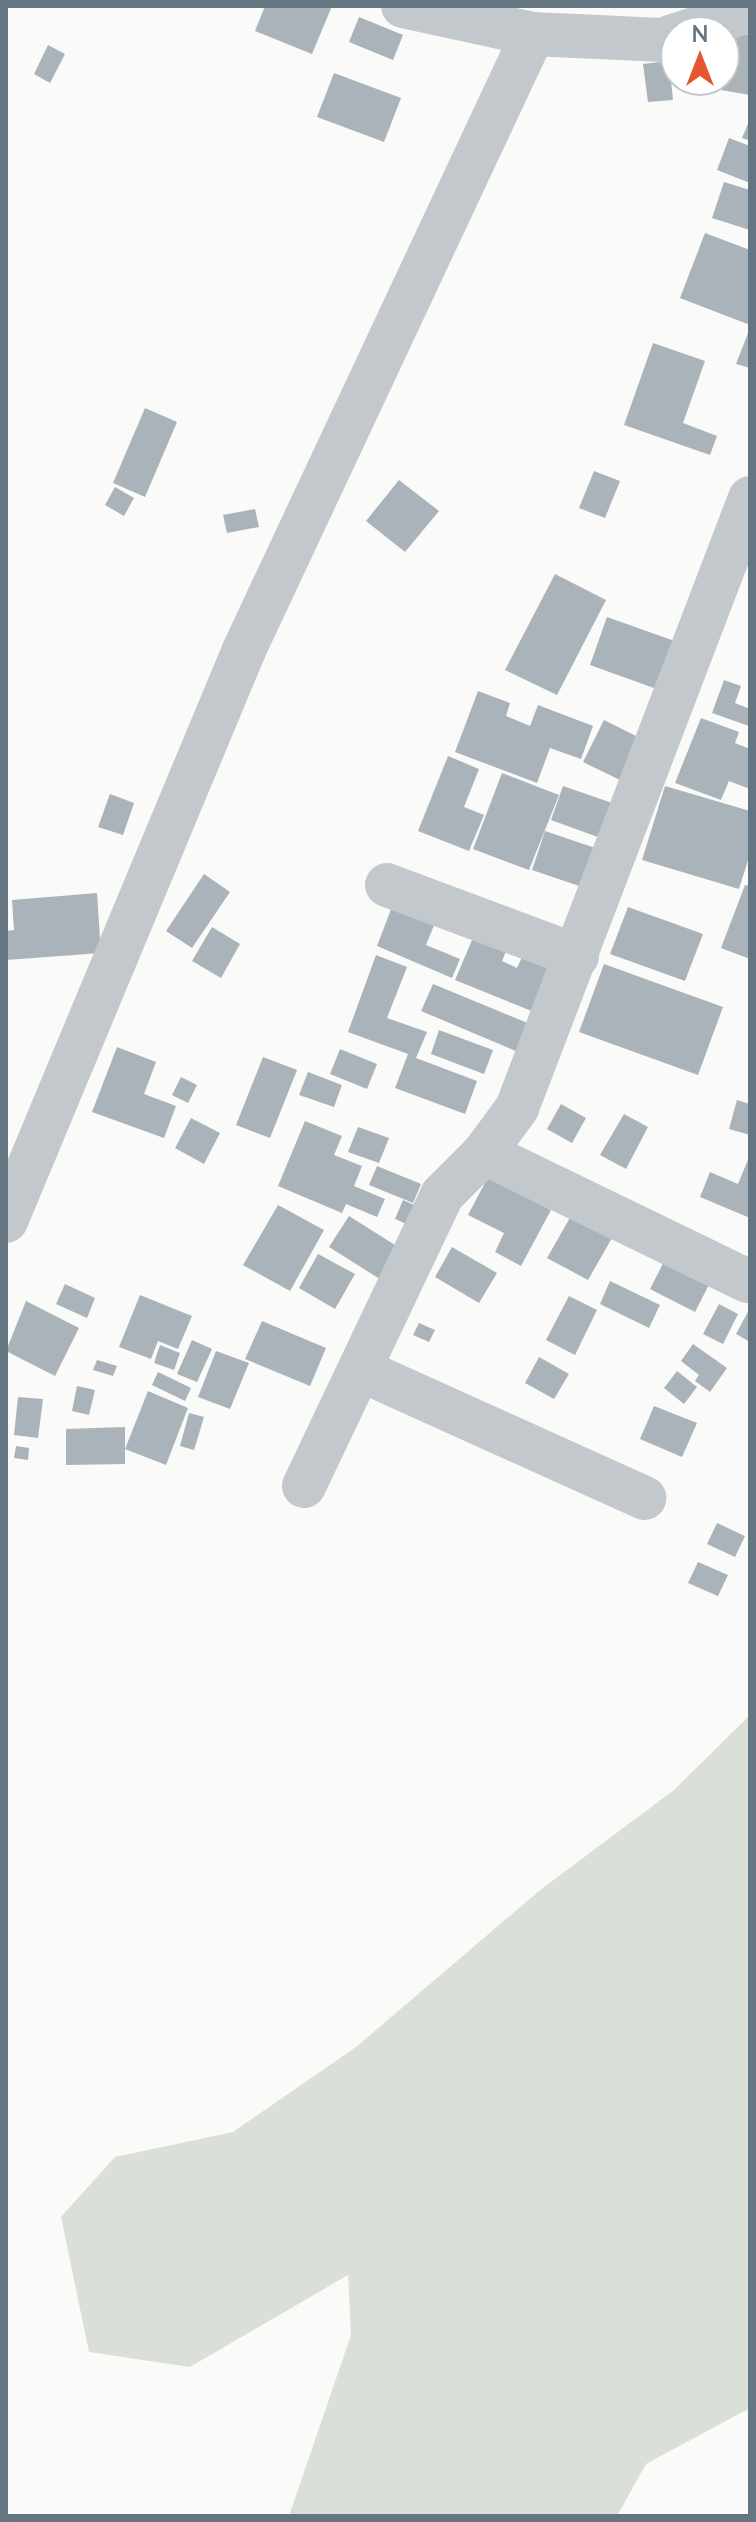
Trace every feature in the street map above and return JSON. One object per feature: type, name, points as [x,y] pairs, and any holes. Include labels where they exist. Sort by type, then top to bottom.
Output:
[{"type":"street","points":[[405,6],[533,34],[660,29]]},
{"type":"street","points":[[725,16],[750,10]]},
{"type":"street","points":[[6,1221],[244,650],[533,34]]},
{"type":"street","points":[[304,1486],[442,1195],[484,1153],[517,1108],[750,498]]},
{"type":"street","points":[[387,885],[577,956]]},
{"type":"street","points":[[484,1153],[748,1281]]},
{"type":"street","points":[[361,1370],[644,1498]]},
{"type":"shaded area","points":[[750,1715],[750,2408],[646,2464],[617,2516],[289,2516],[351,2335],[348,2275],[190,2367],[89,2352],[61,2217],[115,2157],[233,2132],[356,2047],[539,1891],[674,1790]]},
{"type":"building","points":[[265,6],[332,6],[312,54],[255,31]]},
{"type":"building","points":[[359,17],[403,35],[393,60],[349,42]]},
{"type":"building","points":[[740,33],[750,35],[750,95],[740,93]]},
{"type":"building","points":[[48,45],[65,54],[50,83],[34,74]]},
{"type":"building","points":[[660,62],[660,96],[673,96],[673,100],[648,102],[643,64]]},
{"type":"building","points":[[334,73],[401,98],[384,142],[317,117]]},
{"type":"building","points":[[750,119],[750,141],[742,138]]},
{"type":"building","points":[[729,138],[750,146],[750,183],[717,170]]},
{"type":"building","points":[[724,182],[750,190],[750,230],[712,218]]},
{"type":"building","points":[[705,233],[750,250],[750,325],[680,298]]},
{"type":"building","points":[[750,328],[750,368],[736,364]]},
{"type":"building","points":[[653,343],[705,361],[683,423],[717,436],[710,455],[624,425]]},
{"type":"building","points":[[145,408],[177,422],[145,497],[113,483]]},
{"type":"building","points":[[594,471],[620,481],[605,518],[579,508]]},
{"type":"building","points":[[399,480],[439,511],[405,552],[366,521]]},
{"type":"building","points":[[115,487],[134,498],[124,516],[105,505]]},
{"type":"building","points":[[255,509],[259,527],[227,533],[223,515]]},
{"type":"building","points":[[555,574],[606,600],[557,695],[505,670]]},
{"type":"building","points":[[607,617],[683,644],[665,692],[590,665]]},
{"type":"building","points":[[724,680],[741,686],[735,703],[750,709],[749,726],[712,713]]},
{"type":"building","points":[[478,691],[510,703],[506,716],[530,726],[538,705],[593,726],[581,759],[550,748],[537,783],[455,752]]},
{"type":"building","points":[[701,718],[739,732],[735,743],[750,749],[750,789],[729,781],[721,800],[675,783]]},
{"type":"building","points":[[604,720],[642,739],[620,780],[583,762]]},
{"type":"building","points":[[448,756],[479,769],[464,807],[484,815],[469,851],[418,831]]},
{"type":"building","points":[[502,773],[559,795],[529,870],[473,849]]},
{"type":"building","points":[[563,786],[618,805],[606,840],[551,820]]},
{"type":"building","points":[[665,786],[750,811],[750,854],[739,889],[642,860]]},
{"type":"building","points":[[110,794],[134,803],[123,835],[98,827]]},
{"type":"building","points":[[545,831],[604,851],[591,890],[532,870]]},
{"type":"building","points":[[204,874],[230,892],[192,948],[166,931]]},
{"type":"building","points":[[745,885],[750,886],[750,959],[721,948]]},
{"type":"building","points":[[398,891],[437,918],[426,945],[460,959],[452,978],[377,946]]},
{"type":"building","points":[[97,893],[101,953],[6,960],[6,931],[14,930],[12,900]]},
{"type":"building","points":[[628,907],[703,934],[685,981],[610,954]]},
{"type":"building","points":[[212,927],[240,944],[221,978],[192,961]]},
{"type":"building","points":[[475,933],[512,937],[502,961],[517,968],[529,942],[568,959],[544,1016],[455,980]]},
{"type":"building","points":[[376,955],[407,967],[387,1018],[427,1032],[416,1058],[477,1081],[465,1114],[395,1088],[408,1054],[348,1032]]},
{"type":"building","points":[[604,964],[723,1007],[698,1075],[579,1032]]},
{"type":"building","points":[[433,984],[535,1026],[523,1054],[421,1011]]},
{"type":"building","points":[[439,1030],[493,1050],[484,1074],[431,1054]]},
{"type":"building","points":[[117,1047],[156,1062],[144,1094],[176,1106],[164,1138],[92,1112]]},
{"type":"building","points":[[340,1049],[377,1064],[367,1089],[330,1074]]},
{"type":"building","points":[[263,1057],[297,1070],[270,1138],[236,1125]]},
{"type":"building","points":[[308,1072],[342,1085],[334,1107],[299,1095]]},
{"type":"building","points":[[181,1077],[197,1085],[188,1103],[172,1095]]},
{"type":"building","points":[[737,1100],[750,1104],[750,1135],[729,1129]]},
{"type":"building","points":[[561,1104],[586,1118],[572,1143],[547,1129]]},
{"type":"building","points":[[624,1114],[648,1127],[626,1169],[600,1155]]},
{"type":"building","points":[[191,1118],[220,1133],[204,1164],[175,1148]]},
{"type":"building","points":[[305,1121],[342,1136],[334,1155],[362,1166],[354,1186],[385,1199],[377,1217],[346,1204],[342,1213],[278,1186]]},
{"type":"building","points":[[358,1127],[389,1138],[379,1163],[348,1152]]},
{"type":"building","points":[[750,1155],[750,1218],[700,1197],[710,1172],[738,1184]]},
{"type":"building","points":[[377,1166],[421,1184],[413,1203],[369,1185]]},
{"type":"building","points":[[488,1177],[551,1210],[521,1266],[495,1252],[504,1233],[468,1215]]},
{"type":"building","points":[[403,1200],[419,1207],[411,1226],[395,1219]]},
{"type":"building","points":[[278,1205],[324,1230],[290,1291],[243,1265]]},
{"type":"building","points":[[349,1216],[403,1250],[383,1281],[329,1247]]},
{"type":"building","points":[[571,1216],[612,1238],[588,1280],[547,1258]]},
{"type":"building","points":[[672,1246],[717,1269],[695,1312],[650,1289]]},
{"type":"building","points":[[452,1247],[497,1273],[479,1303],[435,1277]]},
{"type":"building","points":[[318,1254],[355,1274],[335,1309],[299,1288]]},
{"type":"building","points":[[610,1281],[660,1305],[649,1328],[600,1304]]},
{"type":"building","points":[[65,1284],[95,1298],[87,1318],[56,1304]]},
{"type":"building","points":[[140,1295],[192,1316],[178,1349],[158,1341],[151,1359],[119,1347]]},
{"type":"building","points":[[569,1296],[597,1310],[575,1355],[546,1340]]},
{"type":"building","points":[[26,1301],[79,1328],[55,1376],[6,1351]]},
{"type":"building","points":[[719,1304],[738,1314],[723,1344],[703,1334]]},
{"type":"building","points":[[750,1308],[750,1342],[736,1334]]},
{"type":"building","points":[[262,1321],[326,1348],[310,1386],[245,1359]]},
{"type":"building","points":[[419,1323],[435,1330],[429,1342],[413,1335]]},
{"type":"building","points":[[192,1340],[212,1349],[197,1382],[177,1374]]},
{"type":"building","points":[[693,1344],[727,1368],[710,1392],[695,1381],[699,1375],[681,1361]]},
{"type":"building","points":[[160,1345],[180,1353],[174,1370],[154,1363]]},
{"type":"building","points":[[216,1351],[249,1363],[230,1409],[198,1397]]},
{"type":"building","points":[[539,1357],[569,1374],[554,1399],[525,1383]]},
{"type":"building","points":[[97,1360],[117,1366],[113,1376],[93,1370]]},
{"type":"building","points":[[677,1371],[697,1387],[684,1404],[664,1388]]},
{"type":"building","points":[[158,1372],[191,1388],[185,1401],[152,1385]]},
{"type":"building","points":[[77,1386],[95,1390],[89,1415],[72,1411]]},
{"type":"building","points":[[148,1391],[188,1408],[166,1465],[125,1449]]},
{"type":"building","points":[[18,1397],[43,1399],[38,1438],[14,1435]]},
{"type":"building","points":[[654,1406],[697,1423],[682,1457],[640,1439]]},
{"type":"building","points":[[189,1413],[204,1417],[194,1450],[180,1446]]},
{"type":"building","points":[[125,1427],[125,1464],[66,1465],[66,1429]]},
{"type":"building","points":[[16,1446],[29,1448],[28,1460],[14,1458]]},
{"type":"building","points":[[717,1523],[745,1536],[735,1557],[707,1544]]},
{"type":"building","points":[[698,1562],[728,1575],[718,1596],[688,1583]]}]
